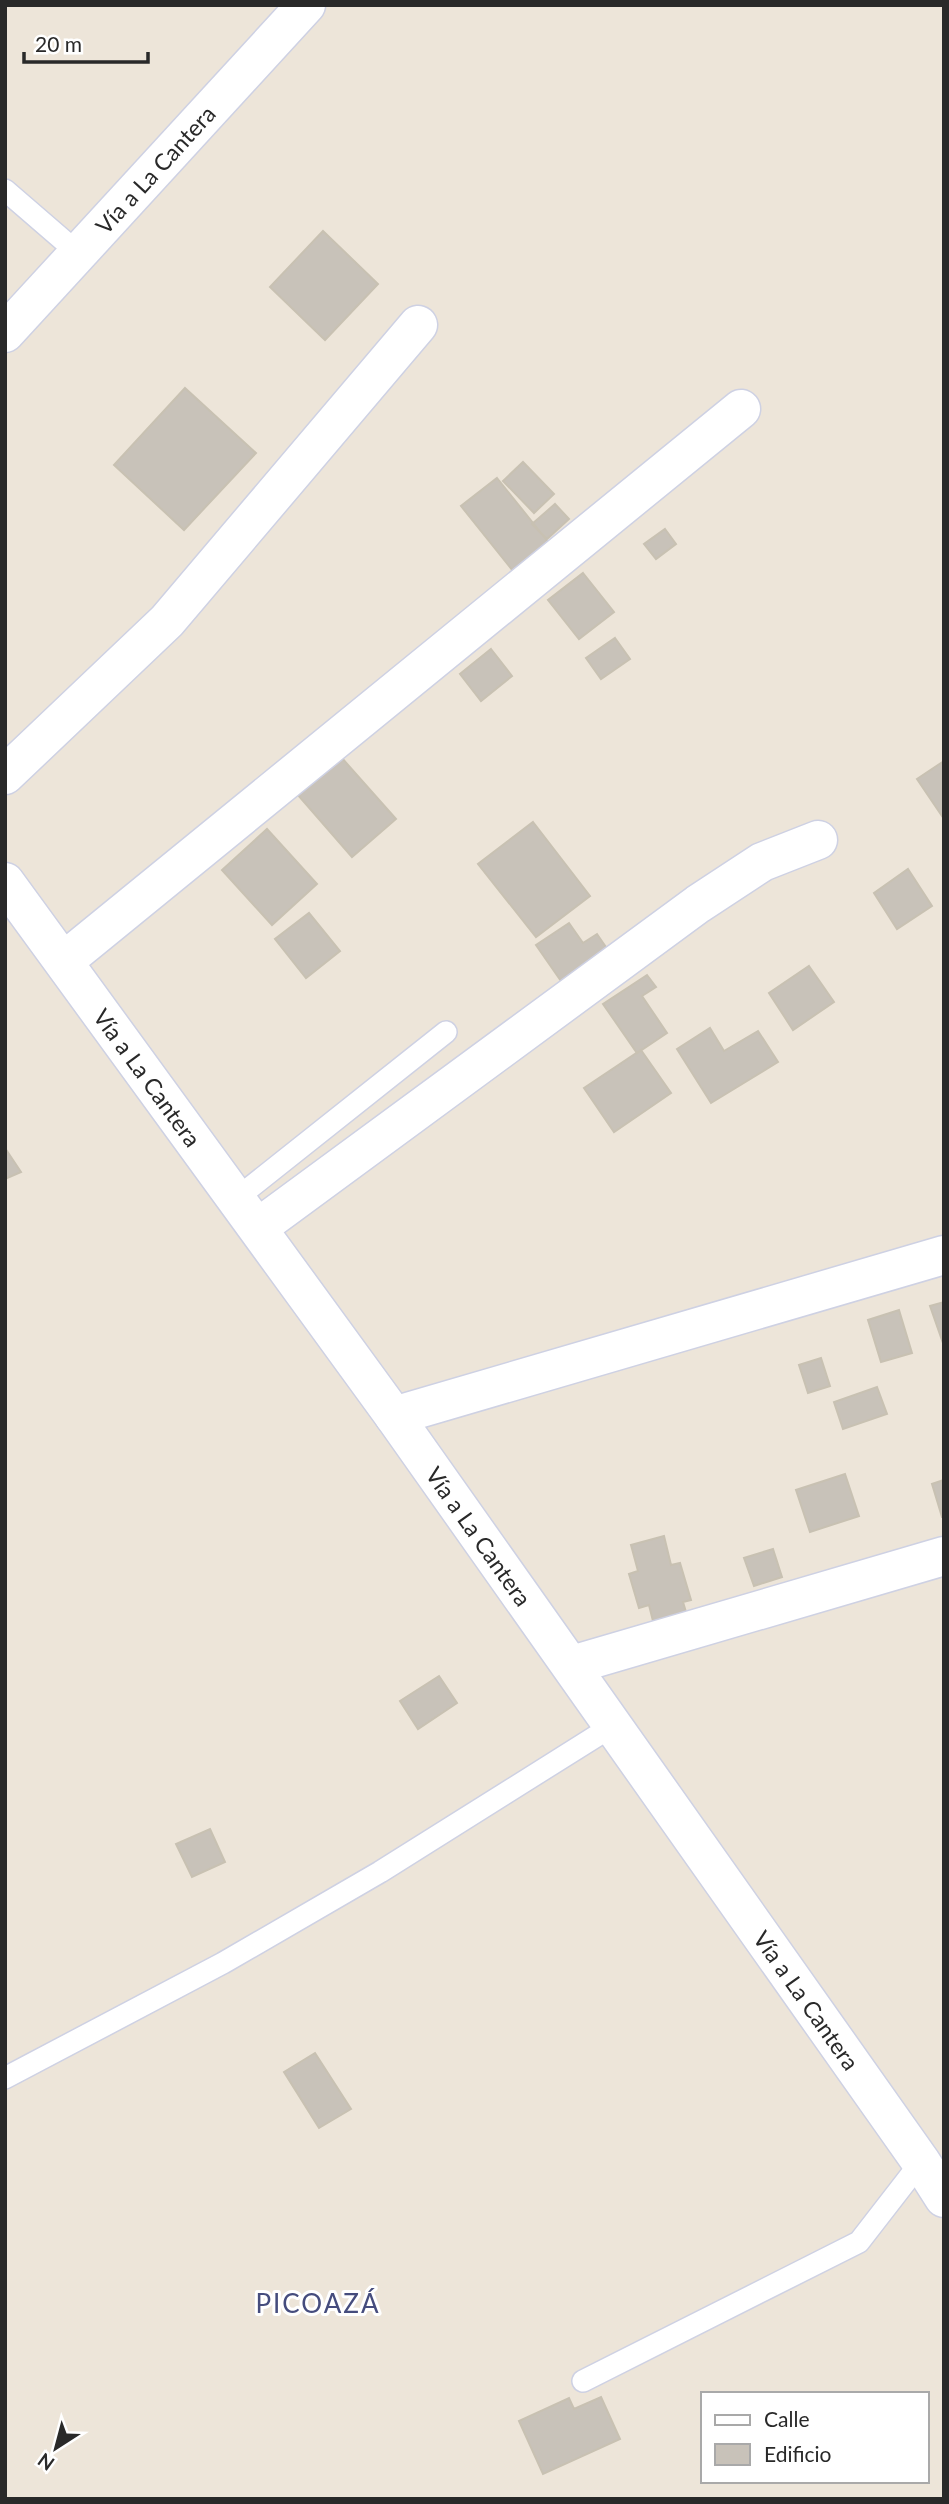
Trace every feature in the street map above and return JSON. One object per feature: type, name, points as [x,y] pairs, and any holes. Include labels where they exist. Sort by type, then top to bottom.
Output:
[{"type":"street","name":"Vía a La Cantera","points":[[5,333],[306,5]]},
{"type":"street","points":[[5,775],[167,621],[418,326]]},
{"type":"street","points":[[64,961],[741,409]]},
{"type":"street","points":[[248,1213],[762,862],[818,840]]},
{"type":"street","name":"Vía a La Cantera","points":[[5,882],[248,1213],[572,1665],[944,2198]]},
{"type":"street","points":[[394,1416],[944,1255]]},
{"type":"street","points":[[572,1665],[944,1556]]},
{"type":"lane","points":[[5,190],[78,253]]},
{"type":"lane","points":[[248,1213],[446,1032]]},
{"type":"lane","points":[[5,2078],[223,1963],[332,1900],[614,1725]]},
{"type":"lane","points":[[583,2381],[859,2242],[921,2162]]},
{"type":"building","points":[[323,231],[378,284],[325,340],[270,287]]},
{"type":"building","points":[[185,388],[256,453],[184,530],[114,465]]},
{"type":"building","points":[[523,462],[554,494],[534,513],[503,481]]},
{"type":"building","points":[[497,478],[553,548],[517,576],[461,506]]},
{"type":"building","points":[[555,504],[569,519],[547,539],[532,524]]},
{"type":"building","points":[[665,529],[676,544],[656,559],[644,544]]},
{"type":"building","points":[[583,573],[614,612],[579,639],[548,600]]},
{"type":"building","points":[[615,638],[630,659],[601,679],[586,658]]},
{"type":"building","points":[[491,649],[512,676],[481,701],[460,674]]},
{"type":"building","points":[[341,757],[396,819],[352,857],[298,795]]},
{"type":"building","points":[[944,761],[944,819],[917,779]]},
{"type":"building","points":[[533,822],[590,896],[536,937],[478,864]]},
{"type":"building","points":[[267,829],[317,884],[272,925],[222,870]]},
{"type":"building","points":[[908,869],[932,906],[897,929],[874,893]]},
{"type":"building","points":[[309,913],[340,951],[306,978],[275,939]]},
{"type":"building","points":[[569,923],[583,943],[597,934],[610,953],[563,984],[536,945]]},
{"type":"building","points":[[809,966],[834,1002],[793,1030],[769,993]]},
{"type":"building","points":[[647,975],[656,987],[642,996],[667,1033],[637,1053],[603,1004]]},
{"type":"building","points":[[710,1028],[724,1051],[758,1031],[778,1062],[711,1103],[677,1049]]},
{"type":"building","points":[[641,1050],[671,1093],[614,1132],[584,1088]]},
{"type":"building","points":[[5,1148],[21,1172],[5,1179]]},
{"type":"building","points":[[944,1302],[944,1346],[930,1306]]},
{"type":"building","points":[[899,1310],[912,1353],[881,1362],[868,1320]]},
{"type":"building","points":[[821,1358],[830,1386],[808,1393],[799,1365]]},
{"type":"building","points":[[877,1387],[887,1414],[843,1429],[834,1402]]},
{"type":"building","points":[[845,1474],[859,1516],[810,1532],[796,1490]]},
{"type":"building","points":[[944,1480],[944,1517],[942,1517],[932,1484]]},
{"type":"building","points":[[664,1536],[671,1565],[680,1563],[691,1600],[683,1602],[686,1612],[653,1621],[649,1605],[639,1608],[629,1574],[638,1571],[631,1545]]},
{"type":"building","points":[[773,1549],[782,1577],[754,1586],[744,1558]]},
{"type":"building","points":[[439,1676],[457,1703],[418,1729],[400,1701]]},
{"type":"building","points":[[210,1829],[225,1862],[192,1877],[176,1844]]},
{"type":"building","points":[[315,2053],[351,2109],[319,2128],[284,2072]]},
{"type":"building","points":[[601,2397],[620,2439],[543,2474],[519,2421],[569,2398],[574,2409]]},
{"type":"district","name":"PICOAZÁ","points":[[318,2303]]}]
